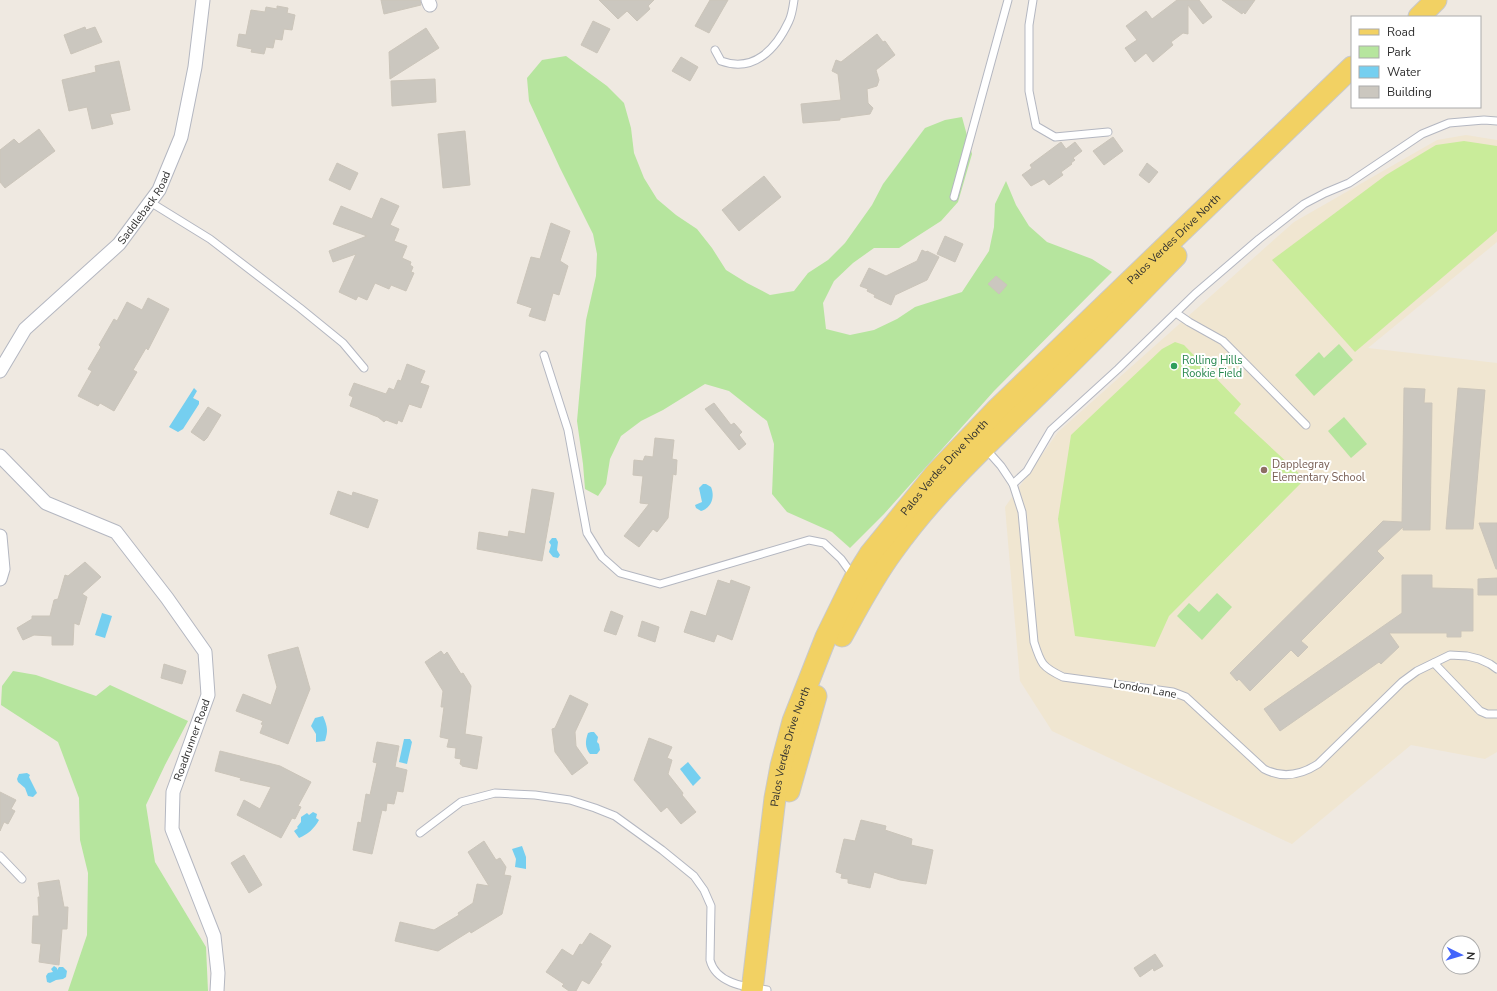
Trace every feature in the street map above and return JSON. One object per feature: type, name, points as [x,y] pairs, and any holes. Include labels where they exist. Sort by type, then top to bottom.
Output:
[{"type":"main road","points":[[1404,16],[1420,0]]},
{"type":"main road","points":[[1419,16],[1436,0]]},
{"type":"main road","name":"Palos Verdes Drive North","points":[[861,584],[870,554],[936,473],[998,408],[1062,348],[1263,151],[1351,68]]},
{"type":"main road","name":"Palos Verdes Drive North","points":[[760,990],[775,798],[781,766],[793,721],[826,637],[861,584],[892,551],[952,481],[1054,380],[1220,211],[1351,84]]},
{"type":"main road","points":[[936,473],[956,461],[985,447],[994,427],[1051,371],[1062,348]]},
{"type":"street","name":"Saddleback Road","points":[[0,371],[25,329],[119,244],[159,190],[181,137],[195,67],[203,0]]},
{"type":"street","name":"Roadrunner Road","points":[[0,456],[46,503],[116,532],[167,598],[205,652],[208,695],[173,792],[172,829],[214,936],[218,973],[217,991]]},
{"type":"street","points":[[0,536],[3,569],[0,579]]},
{"type":"lane","points":[[715,50],[721,61],[730,64],[742,65],[760,58],[776,43],[789,20],[794,0]]},
{"type":"lane","points":[[954,197],[1008,0]]},
{"type":"lane","points":[[1033,0],[1029,25],[1029,91],[1036,126],[1055,137],[1108,132]]},
{"type":"lane","points":[[1013,484],[1027,470],[1051,430],[1118,369],[1195,294],[1304,204],[1349,183],[1422,134],[1449,123],[1484,120],[1497,121]]},
{"type":"lane","points":[[150,202],[210,239],[288,299],[343,343],[364,368]]},
{"type":"lane","points":[[1176,313],[1223,341],[1306,426]]},
{"type":"lane","points":[[544,355],[568,430],[587,533],[602,557],[620,573],[660,584],[809,540],[824,543],[841,559],[861,584]]},
{"type":"lane","name":"London Lane","points":[[985,447],[1001,466],[1013,484],[1022,512],[1034,642],[1040,661],[1048,670],[1064,677],[1173,692],[1186,697],[1264,769],[1273,774],[1283,776],[1298,773],[1310,769],[1318,764],[1402,682],[1417,671],[1450,655],[1467,656],[1490,664],[1497,669]]},
{"type":"lane","points":[[1434,663],[1480,711],[1487,714],[1497,714]]},
{"type":"lane","points":[[420,833],[461,802],[495,793],[535,795],[570,800],[615,816],[662,850],[694,876],[704,890],[712,906],[711,966],[725,980],[760,990]]},
{"type":"lane","points":[[0,856],[22,879]]},
{"type":"shaded area","name":"Dapplegray Elementary School","points":[[1466,135],[1497,140],[1497,242],[1368,348],[1497,363],[1497,752],[1485,759],[1411,745],[1292,844],[1052,731],[1020,681],[1005,507],[1058,432],[1294,222],[1437,140]]},
{"type":"green space","points":[[566,56],[607,86],[624,103],[631,128],[634,153],[644,178],[657,199],[676,215],[697,229],[712,248],[726,270],[770,295],[794,291],[808,273],[828,260],[845,243],[872,205],[883,184],[925,128],[945,120],[962,117],[972,154],[958,202],[941,221],[899,248],[874,248],[853,263],[834,281],[823,303],[826,329],[850,335],[874,330],[897,319],[915,307],[962,292],[989,251],[994,227],[995,204],[1006,181],[1016,205],[1029,226],[1047,242],[1092,259],[1112,272],[994,391],[884,514],[850,548],[832,532],[787,512],[772,494],[774,444],[767,421],[729,391],[705,384],[663,410],[641,421],[621,436],[610,459],[606,484],[598,496],[585,489],[577,421],[586,320],[596,276],[597,254],[593,234],[529,101],[527,78],[542,60]]},
{"type":"green space","points":[[1464,141],[1497,146],[1497,231],[1355,352],[1272,260],[1386,175],[1436,145]]},
{"type":"green space","points":[[1175,342],[1184,345],[1241,404],[1234,413],[1305,479],[1169,616],[1155,647],[1075,636],[1058,519],[1071,435],[1162,349]]},
{"type":"green space","points":[[1339,344],[1353,360],[1314,396],[1295,375],[1319,352],[1324,358]]},
{"type":"green space","points":[[1344,417],[1367,444],[1351,458],[1328,431]]},
{"type":"green space","points":[[1217,593],[1232,607],[1202,640],[1177,616],[1189,603],[1199,612]]},
{"type":"green space","points":[[13,671],[36,675],[96,696],[110,685],[188,721],[146,805],[155,862],[206,947],[208,991],[68,991],[87,935],[88,873],[80,840],[79,798],[58,742],[1,705],[2,686]]},
{"type":"water","points":[[194,388],[197,391],[193,398],[199,401],[199,404],[183,429],[178,432],[169,427]]},
{"type":"water","points":[[703,484],[711,487],[713,494],[712,501],[708,507],[701,511],[696,508],[695,505],[702,502],[699,488]]},
{"type":"water","points":[[552,538],[556,538],[558,542],[557,550],[560,555],[558,558],[553,557],[549,552],[551,545],[549,542]]},
{"type":"water","points":[[102,613],[112,616],[105,638],[95,635]]},
{"type":"water","points":[[323,716],[327,729],[326,738],[325,741],[316,742],[316,734],[311,726],[315,718]]},
{"type":"water","points":[[594,732],[598,737],[597,742],[600,750],[597,754],[590,754],[586,747],[588,733]]},
{"type":"water","points":[[404,739],[410,739],[412,742],[407,764],[399,762]]},
{"type":"water","points":[[688,762],[701,778],[693,786],[680,769]]},
{"type":"water","points":[[27,773],[30,775],[29,777],[37,793],[33,797],[28,796],[25,788],[18,782],[17,779],[19,774]]},
{"type":"water","points":[[313,812],[317,814],[316,818],[319,820],[310,831],[299,838],[294,831],[298,828],[297,827],[301,822],[301,817],[307,813],[309,815]]},
{"type":"water","points":[[522,846],[526,857],[526,869],[515,867],[516,859],[512,849]]},
{"type":"water","points":[[54,966],[57,970],[59,967],[63,967],[67,971],[66,977],[50,983],[47,982],[46,976],[48,973],[53,972],[51,969]]},
{"type":"building","points":[[381,0],[420,0],[421,5],[384,14]]},
{"type":"building","points":[[599,0],[654,0],[648,6],[650,9],[637,21],[627,11],[618,19]]},
{"type":"building","points":[[710,0],[728,0],[709,33],[695,26]]},
{"type":"building","points":[[1177,0],[1199,0],[1212,17],[1203,24],[1188,5],[1188,34],[1183,33],[1171,42],[1173,45],[1153,62],[1146,53],[1135,62],[1125,48],[1137,40],[1126,26],[1146,11],[1152,19]]},
{"type":"building","points":[[1222,0],[1255,0],[1245,14],[1243,12],[1242,14]]},
{"type":"building","points":[[277,6],[288,8],[287,13],[295,15],[292,30],[284,29],[282,40],[275,39],[273,48],[266,47],[264,54],[251,52],[252,49],[237,46],[239,34],[246,35],[251,10],[265,12],[266,7],[277,9]]},
{"type":"building","points":[[593,21],[610,29],[597,53],[581,45]]},
{"type":"building","points":[[85,27],[86,30],[95,27],[102,42],[71,54],[64,35]]},
{"type":"building","points":[[426,28],[439,48],[390,79],[389,52]]},
{"type":"building","points":[[877,34],[883,42],[885,41],[895,55],[876,70],[879,80],[877,86],[867,89],[868,103],[873,108],[870,114],[840,118],[840,120],[803,123],[801,104],[841,100],[838,74],[832,71],[836,60],[841,62]]},
{"type":"building","points":[[681,57],[698,67],[690,81],[672,71]]},
{"type":"building","points":[[119,61],[130,110],[110,114],[113,124],[92,129],[87,107],[69,111],[62,80],[96,72],[95,66]]},
{"type":"building","points":[[435,79],[436,102],[392,106],[391,81]]},
{"type":"building","points":[[39,129],[55,151],[5,188],[0,182],[0,150],[14,139],[19,144]]},
{"type":"building","points":[[465,131],[470,185],[443,188],[438,134]]},
{"type":"building","points":[[1113,137],[1123,151],[1104,165],[1093,151]]},
{"type":"building","points":[[1061,142],[1066,149],[1075,142],[1082,151],[1073,158],[1075,160],[1071,163],[1072,164],[1061,172],[1063,175],[1049,185],[1044,179],[1031,186],[1022,175],[1032,168],[1030,165]]},
{"type":"building","points":[[337,163],[358,173],[350,190],[329,180]]},
{"type":"building","points":[[1147,163],[1158,172],[1149,183],[1139,175]]},
{"type":"building","points":[[764,176],[781,197],[739,231],[722,210]]},
{"type":"building","points":[[381,198],[399,206],[390,225],[399,229],[394,241],[407,246],[402,258],[411,262],[410,265],[413,267],[411,272],[414,273],[406,291],[391,285],[389,289],[375,283],[367,300],[358,296],[356,300],[339,292],[356,254],[333,262],[329,251],[367,236],[333,224],[341,206],[372,219]]},
{"type":"building","points":[[551,223],[570,231],[560,261],[568,266],[559,295],[553,293],[545,321],[529,316],[532,308],[517,303],[531,257],[540,259]]},
{"type":"building","points":[[945,236],[963,244],[955,262],[937,254]]},
{"type":"building","points":[[922,250],[939,257],[927,280],[895,295],[891,305],[874,297],[875,295],[867,291],[868,289],[860,286],[869,268],[886,276],[917,261]]},
{"type":"building","points":[[996,276],[1007,285],[999,294],[988,284]]},
{"type":"building","points":[[148,298],[169,309],[148,350],[146,348],[133,370],[137,372],[114,411],[100,403],[98,406],[78,396],[92,371],[88,369],[101,347],[99,345],[114,319],[117,321],[127,302],[142,310]]},
{"type":"building","points":[[407,364],[425,371],[420,383],[429,386],[421,408],[409,404],[402,422],[398,420],[397,424],[386,420],[384,422],[378,417],[350,406],[353,397],[349,395],[354,383],[386,394],[389,388],[394,390],[398,380],[401,381]]},
{"type":"building","points":[[1404,388],[1425,389],[1424,403],[1432,403],[1430,530],[1403,530],[1403,527],[1377,551],[1384,558],[1301,641],[1308,647],[1298,657],[1291,650],[1250,691],[1239,679],[1237,681],[1230,673],[1383,521],[1402,522]]},
{"type":"building","points":[[1458,388],[1485,390],[1473,529],[1446,529]]},
{"type":"building","points":[[714,403],[731,425],[734,423],[742,432],[739,435],[746,444],[739,450],[705,409]]},
{"type":"building","points":[[208,407],[221,415],[204,441],[191,432]]},
{"type":"building","points":[[655,438],[674,440],[672,459],[677,460],[676,475],[673,474],[668,518],[657,532],[653,529],[639,547],[624,536],[649,504],[640,503],[643,476],[633,475],[634,460],[643,461],[645,456],[653,457]]},
{"type":"building","points":[[532,489],[554,493],[542,561],[477,549],[479,532],[508,537],[509,531],[525,534]]},
{"type":"building","points":[[338,491],[352,496],[353,492],[378,500],[368,528],[330,514]]},
{"type":"building","points":[[1479,523],[1497,523],[1497,569],[1496,569]]},
{"type":"building","points":[[85,562],[101,577],[82,594],[87,597],[79,625],[74,623],[73,645],[52,645],[52,636],[34,635],[23,640],[17,628],[32,619],[32,616],[50,616],[54,600],[58,599],[65,575],[68,576]]},
{"type":"building","points":[[1402,575],[1432,575],[1432,588],[1473,589],[1473,631],[1461,631],[1461,637],[1447,637],[1447,633],[1389,633],[1399,647],[1381,664],[1379,662],[1280,731],[1264,709],[1402,613]]},
{"type":"building","points":[[1497,578],[1497,595],[1478,595],[1478,579]]},
{"type":"building","points":[[718,580],[730,584],[731,580],[750,587],[732,640],[717,634],[714,642],[684,632],[691,611],[706,616]]},
{"type":"building","points":[[611,611],[623,616],[616,635],[604,631]]},
{"type":"building","points":[[642,621],[659,627],[655,642],[638,636]]},
{"type":"building","points":[[298,647],[310,689],[288,744],[260,733],[263,725],[261,724],[263,721],[236,711],[243,694],[271,705],[277,687],[268,655]]},
{"type":"building","points":[[441,651],[444,655],[447,652],[461,674],[463,673],[471,686],[465,734],[482,737],[477,769],[462,766],[460,764],[461,759],[455,758],[456,748],[447,747],[449,739],[440,737],[444,707],[441,707],[443,691],[425,662]]},
{"type":"building","points":[[164,664],[186,671],[182,684],[161,678]]},
{"type":"building","points":[[570,695],[588,704],[575,732],[576,746],[588,763],[572,775],[555,752],[552,729],[555,728]]},
{"type":"building","points":[[649,738],[672,747],[667,758],[672,760],[668,774],[696,812],[681,824],[667,807],[661,812],[634,780]]},
{"type":"building","points":[[377,742],[399,746],[395,767],[407,770],[403,792],[397,791],[394,804],[387,803],[386,811],[382,810],[372,854],[353,850],[358,822],[361,823],[366,794],[370,795],[377,763],[373,762]]},
{"type":"building","points":[[220,751],[280,766],[311,782],[298,806],[301,807],[295,819],[292,818],[281,838],[237,815],[244,800],[260,809],[271,787],[240,780],[241,778],[215,771]]},
{"type":"building","points":[[0,792],[16,800],[11,809],[15,811],[8,824],[4,822],[0,831]]},
{"type":"building","points":[[861,820],[886,826],[885,830],[912,839],[911,845],[933,850],[926,884],[900,880],[874,872],[870,888],[848,883],[848,879],[841,878],[842,874],[836,872],[844,839],[855,841]]},
{"type":"building","points":[[484,841],[496,860],[500,858],[506,867],[504,875],[511,876],[502,914],[471,933],[470,931],[438,951],[395,941],[400,922],[434,930],[459,915],[458,913],[473,903],[477,884],[489,886],[468,852]]},
{"type":"building","points":[[244,855],[262,885],[249,893],[231,863]]},
{"type":"building","points":[[59,880],[64,907],[68,907],[67,929],[62,929],[59,965],[39,962],[41,944],[32,943],[33,916],[39,916],[38,897],[40,897],[38,883]]},
{"type":"building","points":[[590,933],[611,946],[600,963],[602,964],[589,984],[582,980],[576,991],[569,991],[562,986],[564,984],[546,972],[562,949],[573,956],[580,944],[582,945]]},
{"type":"building","points":[[1155,954],[1163,966],[1154,971],[1153,968],[1140,977],[1134,968]]},
{"type":"place","name":"Rolling Hills Rookie Field","points":[[1174,366]]},
{"type":"place","name":"Dapplegray Elementary School","points":[[1264,470]]}]
